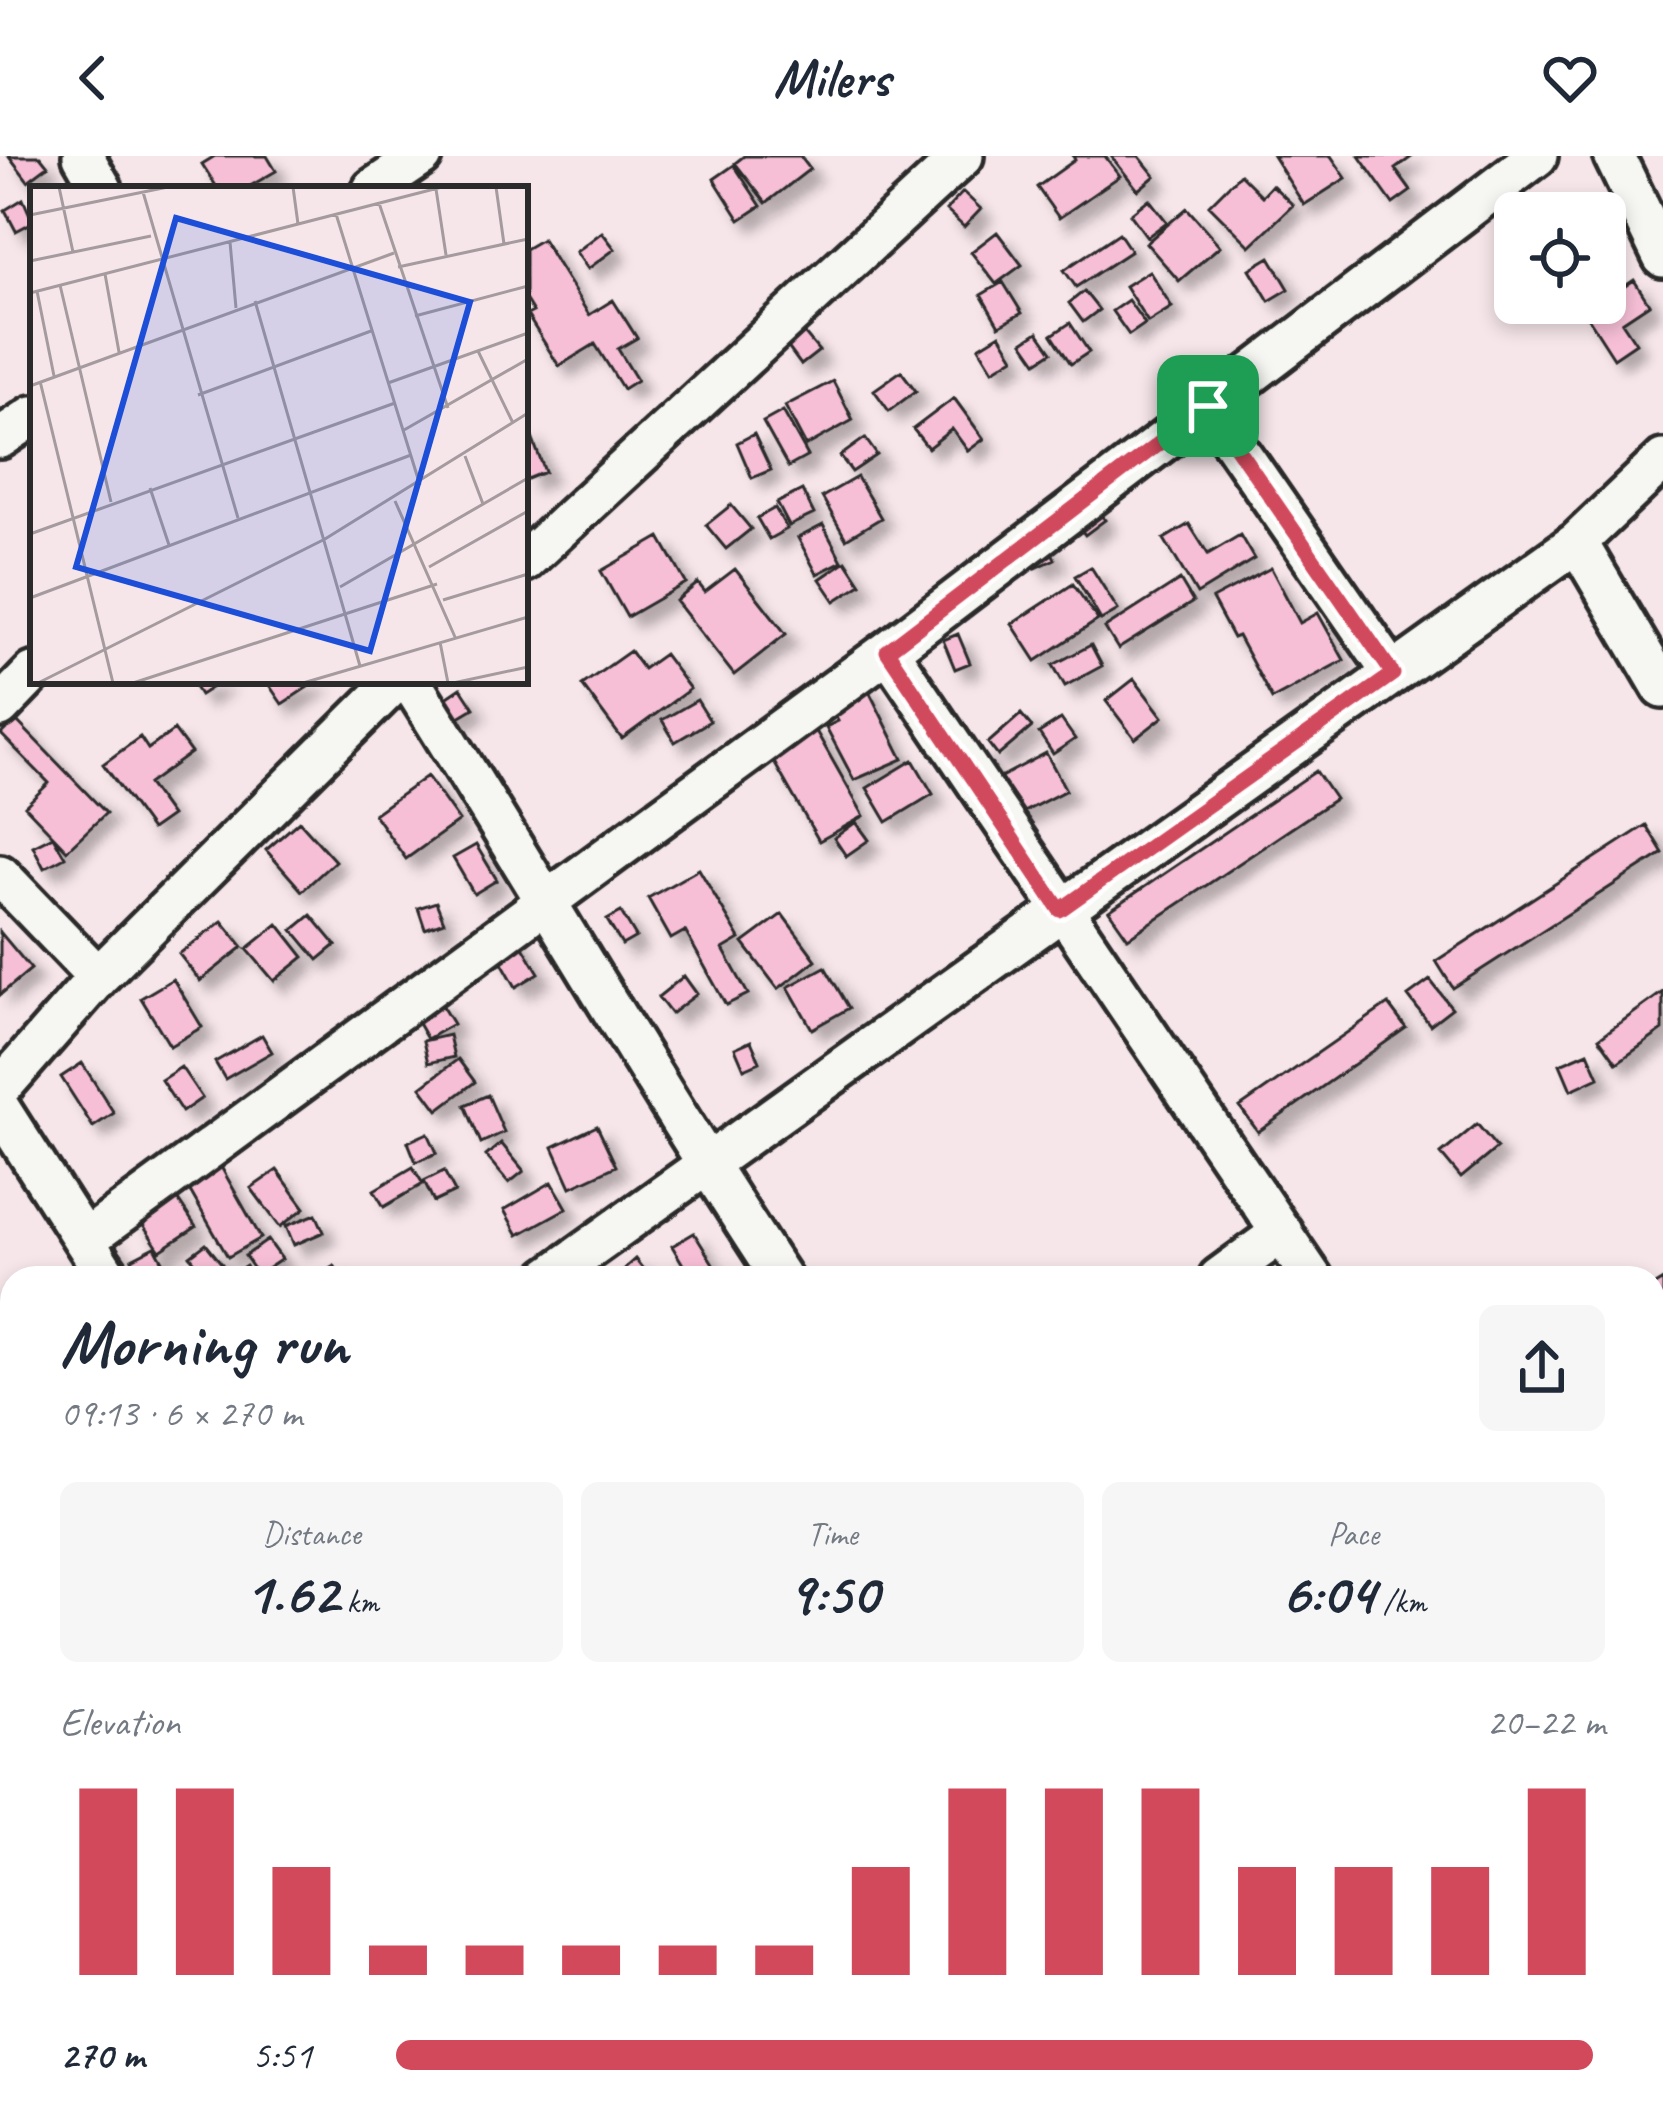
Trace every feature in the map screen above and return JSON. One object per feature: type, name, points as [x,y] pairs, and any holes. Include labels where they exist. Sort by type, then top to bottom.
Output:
[{"type":"street","points":[[83,156],[100,186]]},
{"type":"street","points":[[377,186],[422,156]]},
{"type":"street","points":[[528,558],[963,156]]},
{"type":"street","points":[[85,1240],[887,651],[1537,156]]},
{"type":"street","points":[[1614,156],[1663,257]]},
{"type":"street","points":[[1208,406],[1393,674]]},
{"type":"street","points":[[0,438],[30,418]]},
{"type":"street","points":[[565,1266],[1577,542],[1663,460]]},
{"type":"street","points":[[1577,542],[1663,688]]},
{"type":"street","points":[[887,651],[1304,1266]]},
{"type":"street","points":[[0,707],[30,676]]},
{"type":"street","points":[[0,1089],[98,977],[393,684]]},
{"type":"street","points":[[412,684],[773,1266]]},
{"type":"street","points":[[0,875],[98,977]]},
{"type":"street","points":[[0,1108],[101,1266]]},
{"type":"street","points":[[1235,1266],[1282,1232]]},
{"type":"building","points":[[9,156],[40,156],[48,166],[28,181]]},
{"type":"building","points":[[215,156],[267,156],[276,171],[250,186],[216,186],[202,164]]},
{"type":"building","points":[[744,156],[800,156],[810,169],[766,203],[735,163]]},
{"type":"building","points":[[1073,156],[1105,156],[1120,176],[1059,218],[1037,187],[1075,160]]},
{"type":"building","points":[[1111,156],[1139,156],[1155,176],[1138,190]]},
{"type":"building","points":[[1273,156],[1331,156],[1346,178],[1304,205]]},
{"type":"building","points":[[1359,156],[1413,156],[1395,169],[1411,191],[1393,204]]},
{"type":"building","points":[[734,165],[761,206],[740,220],[714,179]]},
{"type":"building","points":[[1240,174],[1262,196],[1272,185],[1293,205],[1250,246],[1209,205]]},
{"type":"building","points":[[963,192],[981,209],[964,227],[946,210]]},
{"type":"building","points":[[23,199],[30,224],[16,231],[5,210]]},
{"type":"building","points":[[1149,199],[1167,222],[1147,237],[1130,214]]},
{"type":"building","points":[[1187,208],[1220,246],[1179,281],[1146,243]]},
{"type":"building","points":[[602,232],[615,249],[588,269],[576,252]]},
{"type":"building","points":[[997,232],[1022,265],[996,284],[971,252]]},
{"type":"building","points":[[1119,233],[1131,251],[1076,287],[1064,270]]},
{"type":"building","points":[[542,239],[589,315],[613,300],[637,338],[618,349],[637,380],[623,389],[595,344],[559,366],[528,317],[533,312],[528,304],[528,247]]},
{"type":"building","points":[[1270,257],[1289,289],[1269,301],[1250,269]]},
{"type":"building","points":[[1149,271],[1172,307],[1148,322],[1125,286]]},
{"type":"building","points":[[1634,280],[1649,304],[1626,319],[1626,285]]},
{"type":"building","points":[[1003,282],[1022,313],[999,326],[981,295]]},
{"type":"building","points":[[1084,291],[1099,310],[1083,322],[1069,303]]},
{"type":"building","points":[[1128,300],[1145,324],[1129,335],[1112,311]]},
{"type":"building","points":[[1070,323],[1089,352],[1071,364],[1052,335]]},
{"type":"building","points":[[1592,324],[1623,324],[1636,343],[1614,358]]},
{"type":"building","points":[[1038,332],[1052,352],[1037,362],[1023,342]]},
{"type":"building","points":[[804,333],[819,351],[801,365],[787,346]]},
{"type":"building","points":[[1000,334],[1014,357],[993,370],[979,347]]},
{"type":"building","points":[[901,371],[916,391],[889,411],[874,390]]},
{"type":"building","points":[[833,381],[853,420],[806,446],[785,406]]},
{"type":"building","points":[[954,398],[984,439],[968,451],[952,429],[928,448],[913,429]]},
{"type":"building","points":[[783,411],[808,456],[788,467],[763,422]]},
{"type":"building","points":[[528,433],[545,472],[528,479]]},
{"type":"building","points":[[754,434],[771,470],[752,478],[737,443]]},
{"type":"building","points":[[865,438],[877,455],[852,472],[840,456]]},
{"type":"building","points":[[857,477],[881,518],[846,539],[822,497]]},
{"type":"building","points":[[802,490],[814,514],[789,526],[777,503]]},
{"type":"building","points":[[1092,503],[1105,520],[1085,535],[1072,518]]},
{"type":"building","points":[[731,505],[751,529],[726,549],[706,525]]},
{"type":"building","points":[[775,508],[787,529],[769,539],[757,518]]},
{"type":"building","points":[[1189,524],[1208,554],[1240,535],[1254,559],[1197,594],[1164,539]]},
{"type":"building","points":[[823,525],[842,561],[817,574],[798,538]]},
{"type":"building","points":[[660,537],[686,583],[627,617],[601,571]]},
{"type":"building","points":[[1047,541],[1055,559],[1036,568],[1027,550]]},
{"type":"building","points":[[846,561],[861,584],[835,601],[820,579]]},
{"type":"building","points":[[1091,567],[1118,610],[1101,620],[1075,576]]},
{"type":"building","points":[[1271,568],[1300,623],[1318,613],[1344,660],[1272,699],[1212,599]]},
{"type":"building","points":[[735,569],[786,634],[734,675],[676,601],[698,583],[705,592]]},
{"type":"building","points":[[1180,580],[1193,602],[1118,649],[1105,628]]},
{"type":"building","points":[[1073,584],[1098,620],[1036,661],[1012,624]]},
{"type":"building","points":[[958,634],[970,663],[955,669],[943,640]]},
{"type":"building","points":[[1091,645],[1102,666],[1065,686],[1053,665]]},
{"type":"building","points":[[630,651],[643,669],[664,654],[690,689],[622,739],[582,685]]},
{"type":"building","points":[[1134,679],[1163,717],[1135,739],[1106,701]]},
{"type":"building","points":[[864,681],[903,759],[854,780],[826,727],[838,721],[827,700]]},
{"type":"building","points":[[193,684],[217,684],[200,695]]},
{"type":"building","points":[[270,684],[312,684],[282,704]]},
{"type":"building","points":[[461,688],[474,708],[454,720],[442,701]]},
{"type":"building","points":[[697,700],[710,721],[675,742],[662,720]]},
{"type":"building","points":[[1021,714],[1032,727],[998,756],[988,743]]},
{"type":"building","points":[[1061,719],[1075,739],[1053,754],[1039,733]]},
{"type":"building","points":[[16,720],[106,813],[67,850],[25,806],[49,783],[1,734]]},
{"type":"building","points":[[812,724],[864,816],[819,841],[767,750]]},
{"type":"building","points":[[174,730],[191,753],[148,784],[171,816],[151,830],[103,764],[140,737],[148,749]]},
{"type":"building","points":[[981,748],[997,779],[1046,753],[1066,790],[1008,820],[972,753]]},
{"type":"building","points":[[913,760],[933,794],[887,822],[867,788]]},
{"type":"building","points":[[1316,771],[1335,799],[1128,938],[1109,911]]},
{"type":"building","points":[[427,776],[459,821],[406,859],[374,814]]},
{"type":"building","points":[[299,821],[335,861],[302,891],[266,850]]},
{"type":"building","points":[[856,822],[869,840],[846,856],[834,838]]},
{"type":"building","points":[[1646,825],[1663,853],[1453,988],[1436,961]]},
{"type":"building","points":[[53,836],[65,857],[44,868],[33,846]]},
{"type":"building","points":[[476,845],[497,880],[474,894],[453,858]]},
{"type":"building","points":[[699,869],[740,939],[723,949],[748,994],[726,1005],[685,931],[671,939],[648,898]]},
{"type":"building","points":[[436,902],[444,922],[425,929],[418,908]]},
{"type":"building","points":[[621,912],[636,937],[622,945],[607,920]]},
{"type":"building","points":[[782,914],[816,960],[778,989],[743,943]]},
{"type":"building","points":[[311,915],[336,945],[318,960],[293,930]]},
{"type":"building","points":[[222,921],[243,947],[200,981],[179,954]]},
{"type":"building","points":[[509,923],[539,973],[516,987],[487,936]]},
{"type":"building","points":[[278,924],[304,957],[274,981],[247,949]]},
{"type":"building","points":[[0,932],[31,969],[0,995]]},
{"type":"building","points":[[825,967],[849,1008],[812,1029],[788,987]]},
{"type":"building","points":[[684,976],[697,994],[671,1014],[658,997]]},
{"type":"building","points":[[173,979],[202,1027],[170,1046],[141,998]]},
{"type":"building","points":[[1430,980],[1452,1008],[1430,1025],[1408,996]]},
{"type":"building","points":[[1663,992],[1663,1030],[1617,1063],[1599,1038]]},
{"type":"building","points":[[437,998],[453,1024],[427,1039],[412,1013]]},
{"type":"building","points":[[1388,1004],[1406,1028],[1258,1132],[1240,1107]]},
{"type":"building","points":[[262,1035],[272,1052],[225,1079],[215,1062]]},
{"type":"building","points":[[449,1035],[454,1057],[428,1063],[423,1041]]},
{"type":"building","points":[[751,1041],[760,1062],[744,1069],[735,1048]]},
{"type":"building","points":[[1588,1052],[1599,1077],[1571,1090],[1560,1064]]},
{"type":"building","points":[[458,1059],[475,1082],[438,1110],[421,1087]]},
{"type":"building","points":[[82,1063],[114,1113],[93,1127],[61,1077]]},
{"type":"building","points":[[181,1067],[202,1098],[182,1112],[161,1080]]},
{"type":"building","points":[[488,1095],[504,1132],[481,1143],[465,1105]]},
{"type":"building","points":[[1477,1124],[1497,1148],[1461,1178],[1441,1154]]},
{"type":"building","points":[[597,1126],[616,1166],[571,1187],[553,1147]]},
{"type":"building","points":[[428,1133],[437,1153],[416,1162],[408,1142]]},
{"type":"building","points":[[501,1143],[524,1171],[509,1183],[486,1156]]},
{"type":"building","points":[[220,1165],[261,1238],[228,1257],[186,1184]]},
{"type":"building","points":[[413,1167],[423,1184],[384,1207],[374,1190]]},
{"type":"building","points":[[277,1170],[305,1208],[280,1227],[251,1188]]},
{"type":"building","points":[[444,1171],[455,1192],[434,1202],[424,1181]]},
{"type":"building","points":[[552,1182],[567,1208],[518,1235],[504,1210]]},
{"type":"building","points":[[170,1188],[196,1227],[160,1251],[134,1212]]},
{"type":"building","points":[[316,1214],[324,1232],[294,1245],[286,1226]]},
{"type":"building","points":[[694,1233],[715,1266],[684,1266],[672,1246]]},
{"type":"building","points":[[108,1234],[130,1266],[109,1266]]},
{"type":"building","points":[[268,1240],[282,1259],[272,1266],[252,1266],[245,1256]]},
{"type":"building","points":[[206,1244],[222,1264],[198,1266],[190,1256]]},
{"type":"building","points":[[155,1247],[165,1266],[136,1266],[132,1259]]},
{"type":"route","points":[[1208,406],[1393,674],[1060,910],[887,651],[1208,406]]}]
